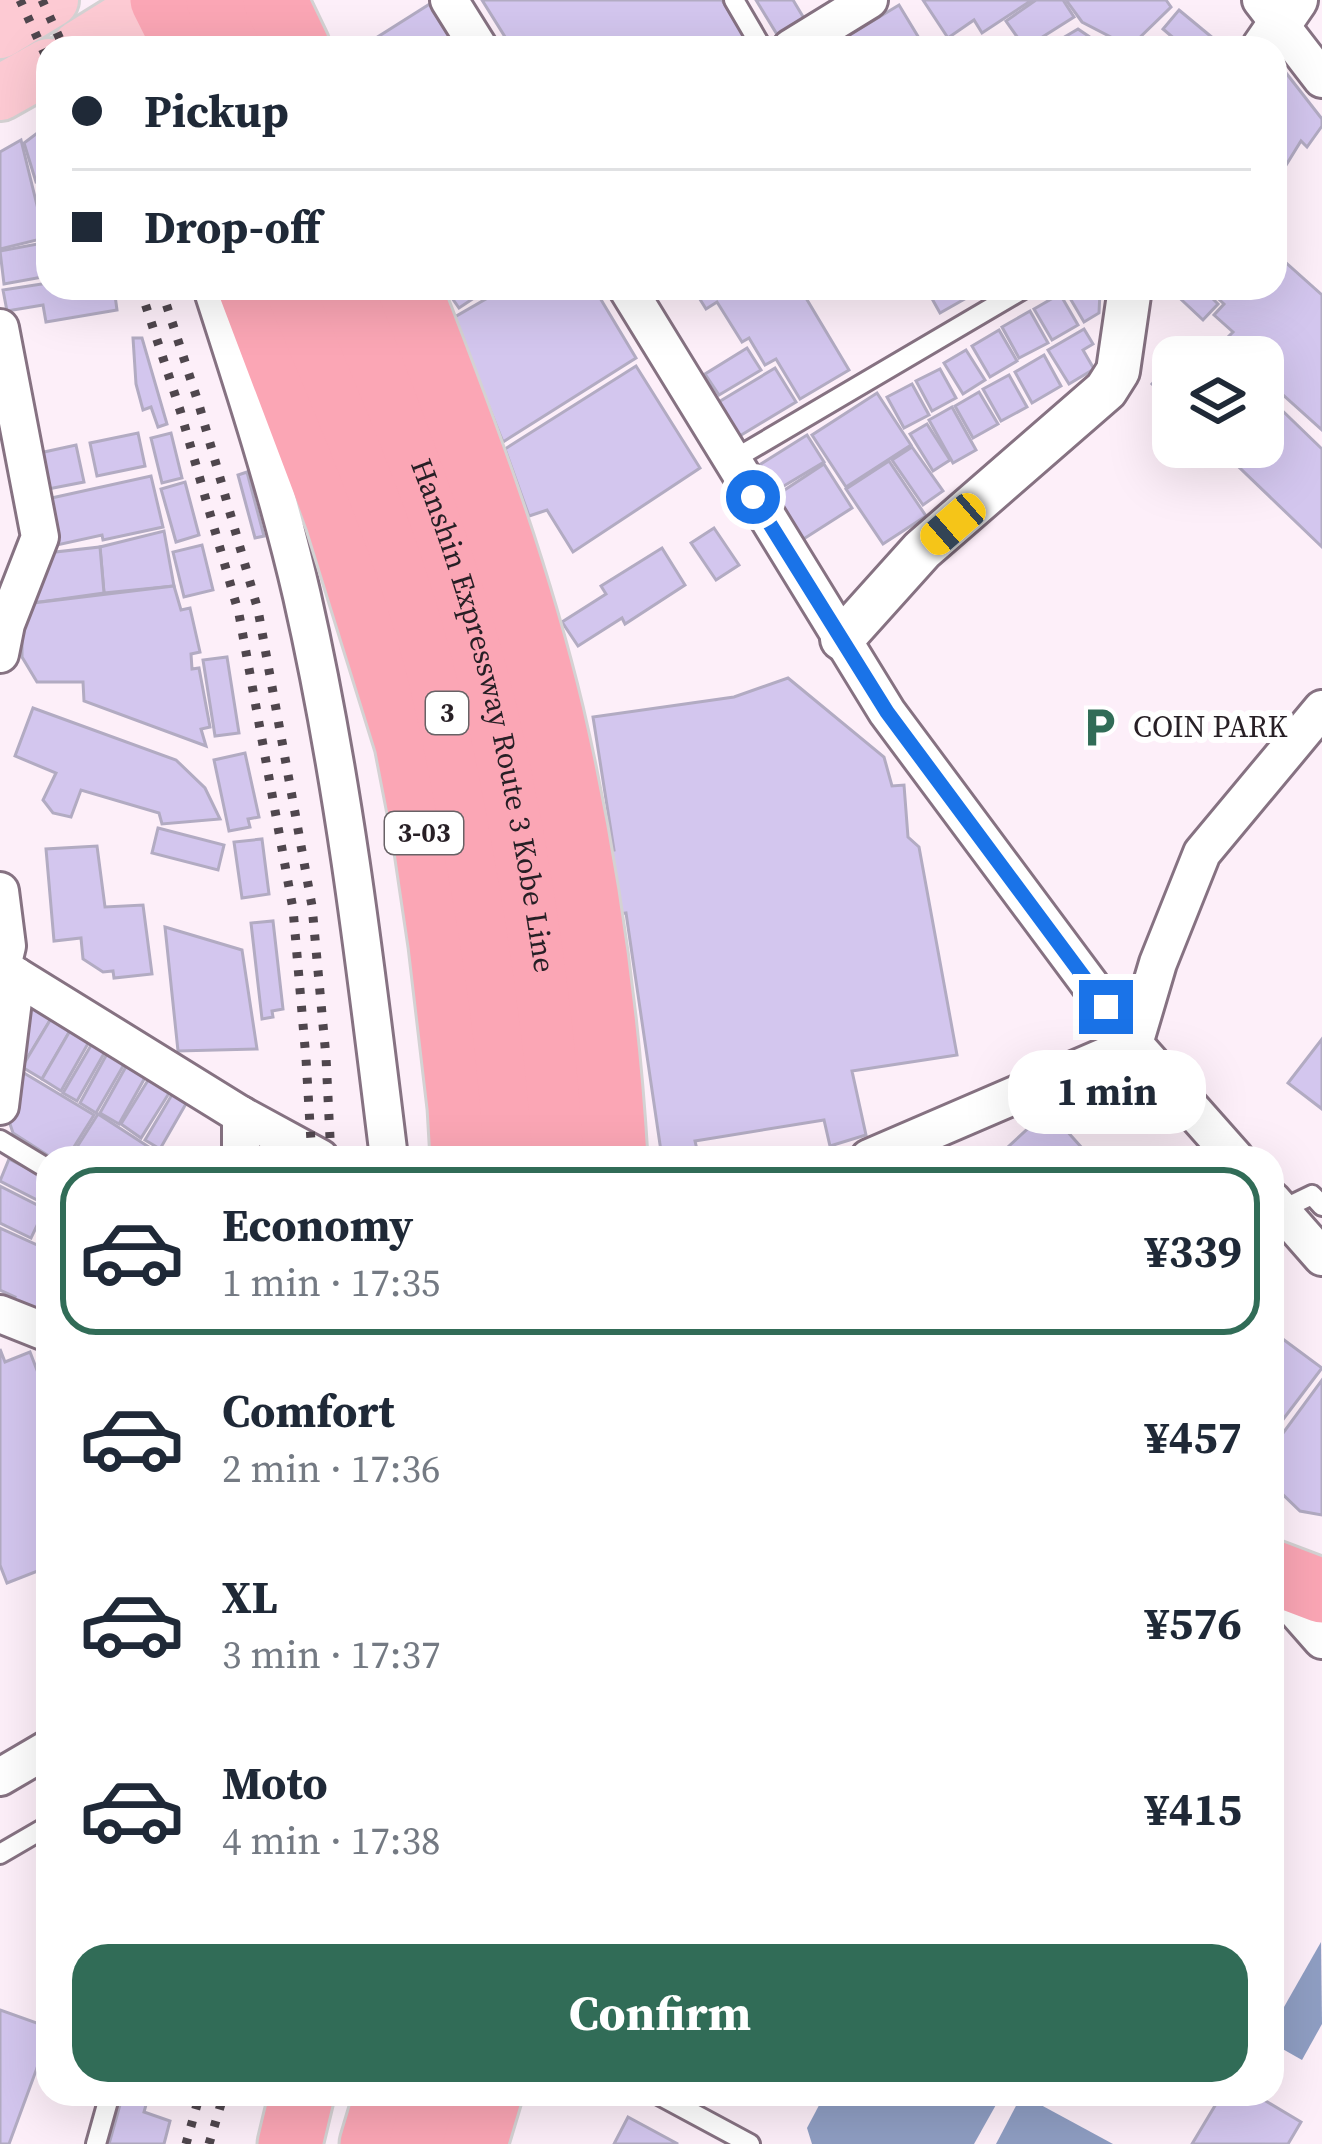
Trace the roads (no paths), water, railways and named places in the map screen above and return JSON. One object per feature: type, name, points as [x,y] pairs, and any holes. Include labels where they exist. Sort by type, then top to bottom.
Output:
[{"type":"highway","points":[[218,0],[235,36]]},
{"type":"highway","points":[[275,0],[292,36]]},
{"type":"highway","name":"3-03","points":[[255,300],[337,518],[406,744],[441,945],[462,1146]]},
{"type":"highway","name":"Hanshin Expressway Route 3 Kobe Line","points":[[302,300],[358,434],[414,590],[458,752],[491,934],[514,1146]]},
{"type":"highway","name":"Hanshin Expressway Route 3 Kobe Line","points":[[355,300],[462,577],[504,736],[539,925],[562,1146]]},
{"type":"highway","points":[[414,300],[478,468],[550,713],[590,913],[614,1146]]},
{"type":"highway","points":[[1284,1577],[1322,1591]]},
{"type":"highway","points":[[290,2144],[299,2106]]},
{"type":"highway","points":[[328,2144],[339,2106]]},
{"type":"highway","points":[[372,2144],[383,2106]]},
{"type":"highway","points":[[421,2144],[432,2106]]},
{"type":"highway","points":[[475,2144],[486,2106]]},
{"type":"main road","points":[[0,31],[51,0]]},
{"type":"street","points":[[449,0],[472,36]]},
{"type":"street","points":[[810,36],[869,0]]},
{"type":"street","points":[[1275,18],[1322,80]]},
{"type":"street","points":[[216,300],[254,417],[302,595],[337,773],[387,1146]]},
{"type":"street","points":[[634,300],[887,712],[1134,1044],[1224,1146]]},
{"type":"street","points":[[842,639],[922,550],[1106,390],[1118,370],[1128,300]]},
{"type":"street","points":[[0,328],[9,423],[40,537],[2,634]]},
{"type":"street","points":[[1134,1044],[1158,963],[1202,853],[1322,709]]},
{"type":"street","points":[[0,891],[7,946],[0,1106]]},
{"type":"street","points":[[6,970],[299,1146]]},
{"type":"street","points":[[897,1146],[1134,1044]]},
{"type":"street","points":[[241,1146],[242,1114]]},
{"type":"street","points":[[1284,1220],[1322,1256]]},
{"type":"street","points":[[0,1314],[36,1328]]},
{"type":"street","points":[[1284,1597],[1322,1640]]},
{"type":"street","points":[[0,1777],[36,1756]]},
{"type":"lane","points":[[734,0],[755,36]]},
{"type":"lane","points":[[731,461],[1005,300]]},
{"type":"lane","points":[[0,1140],[36,1162]]},
{"type":"lane","points":[[1284,1207],[1312,1195],[1322,1205]]},
{"type":"lane","points":[[0,1854],[36,1833]]},
{"type":"lane","points":[[96,2144],[107,2106]]},
{"type":"lane","points":[[679,2106],[750,2144]]},
{"type":"water","points":[[1321,1942],[1322,2024],[1302,2060],[1284,2050],[1284,2007]]},
{"type":"water","points":[[819,2106],[995,2106],[974,2144],[812,2144],[807,2128]]},
{"type":"water","points":[[1016,2106],[1043,2106],[1113,2144],[996,2144]]},
{"type":"railway","points":[[20,0],[37,36]]},
{"type":"railway","points":[[42,0],[58,36]]},
{"type":"railway","points":[[144,300],[239,614],[293,909],[311,1146]]},
{"type":"railway","points":[[165,300],[258,610],[312,906],[330,1146]]},
{"type":"railway","points":[[186,2144],[197,2106]]},
{"type":"railway","points":[[209,2144],[220,2106]]},
{"type":"place","name":"COIN PARK","points":[[1099,727]]}]
